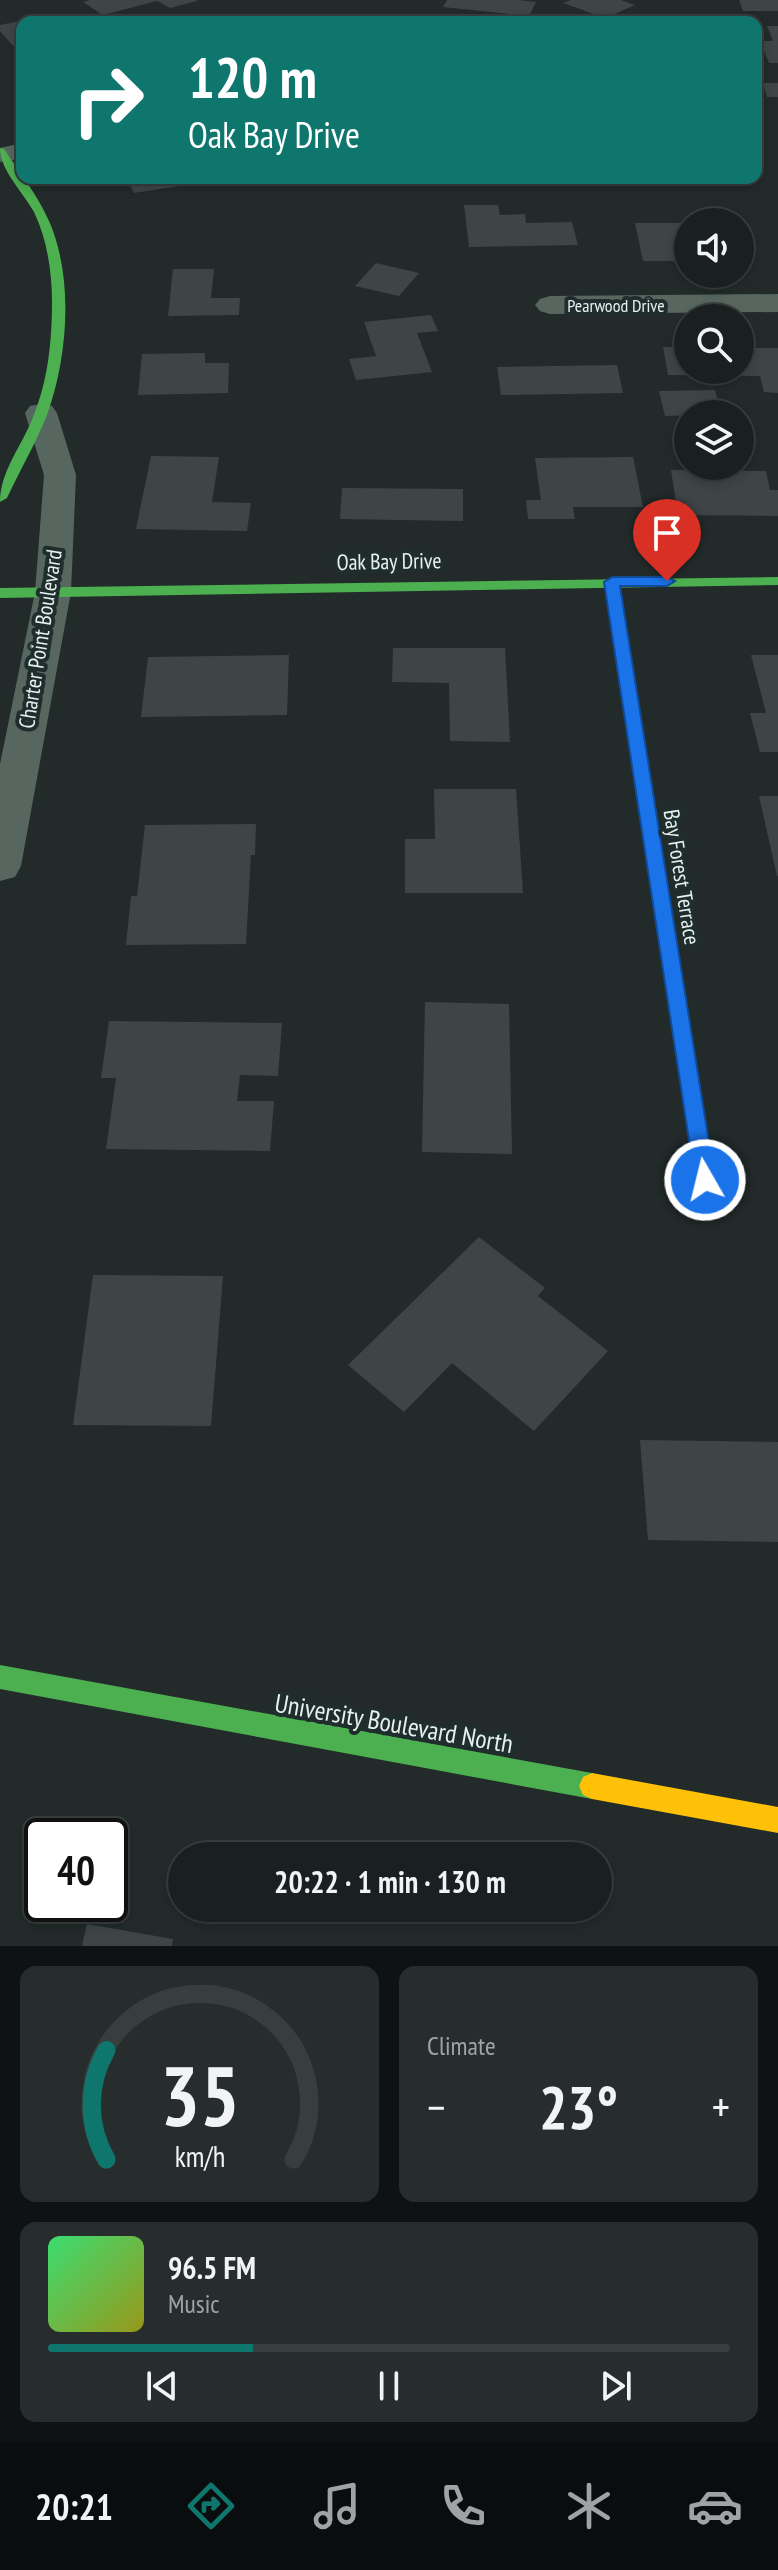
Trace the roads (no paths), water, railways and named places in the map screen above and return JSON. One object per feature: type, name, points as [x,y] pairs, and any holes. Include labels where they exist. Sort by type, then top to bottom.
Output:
[{"type":"street","name":"Charter Point Boulevard","points":[[0,498],[41,413],[57,340],[59,297],[47,230],[25,184]]},
{"type":"street","name":"Pearwood Drive","points":[[550,305],[778,303]]},
{"type":"street","name":"Charter Point Boulevard","points":[[0,866],[53,592],[60,475],[41,413]]},
{"type":"street","name":"Oak Bay Drive","points":[[0,593],[778,581]]},
{"type":"street","name":"Bay Forest Terrace","points":[[612,582],[705,1180]]},
{"type":"street","name":"University Boulevard North","points":[[0,1677],[778,1820]]}]
